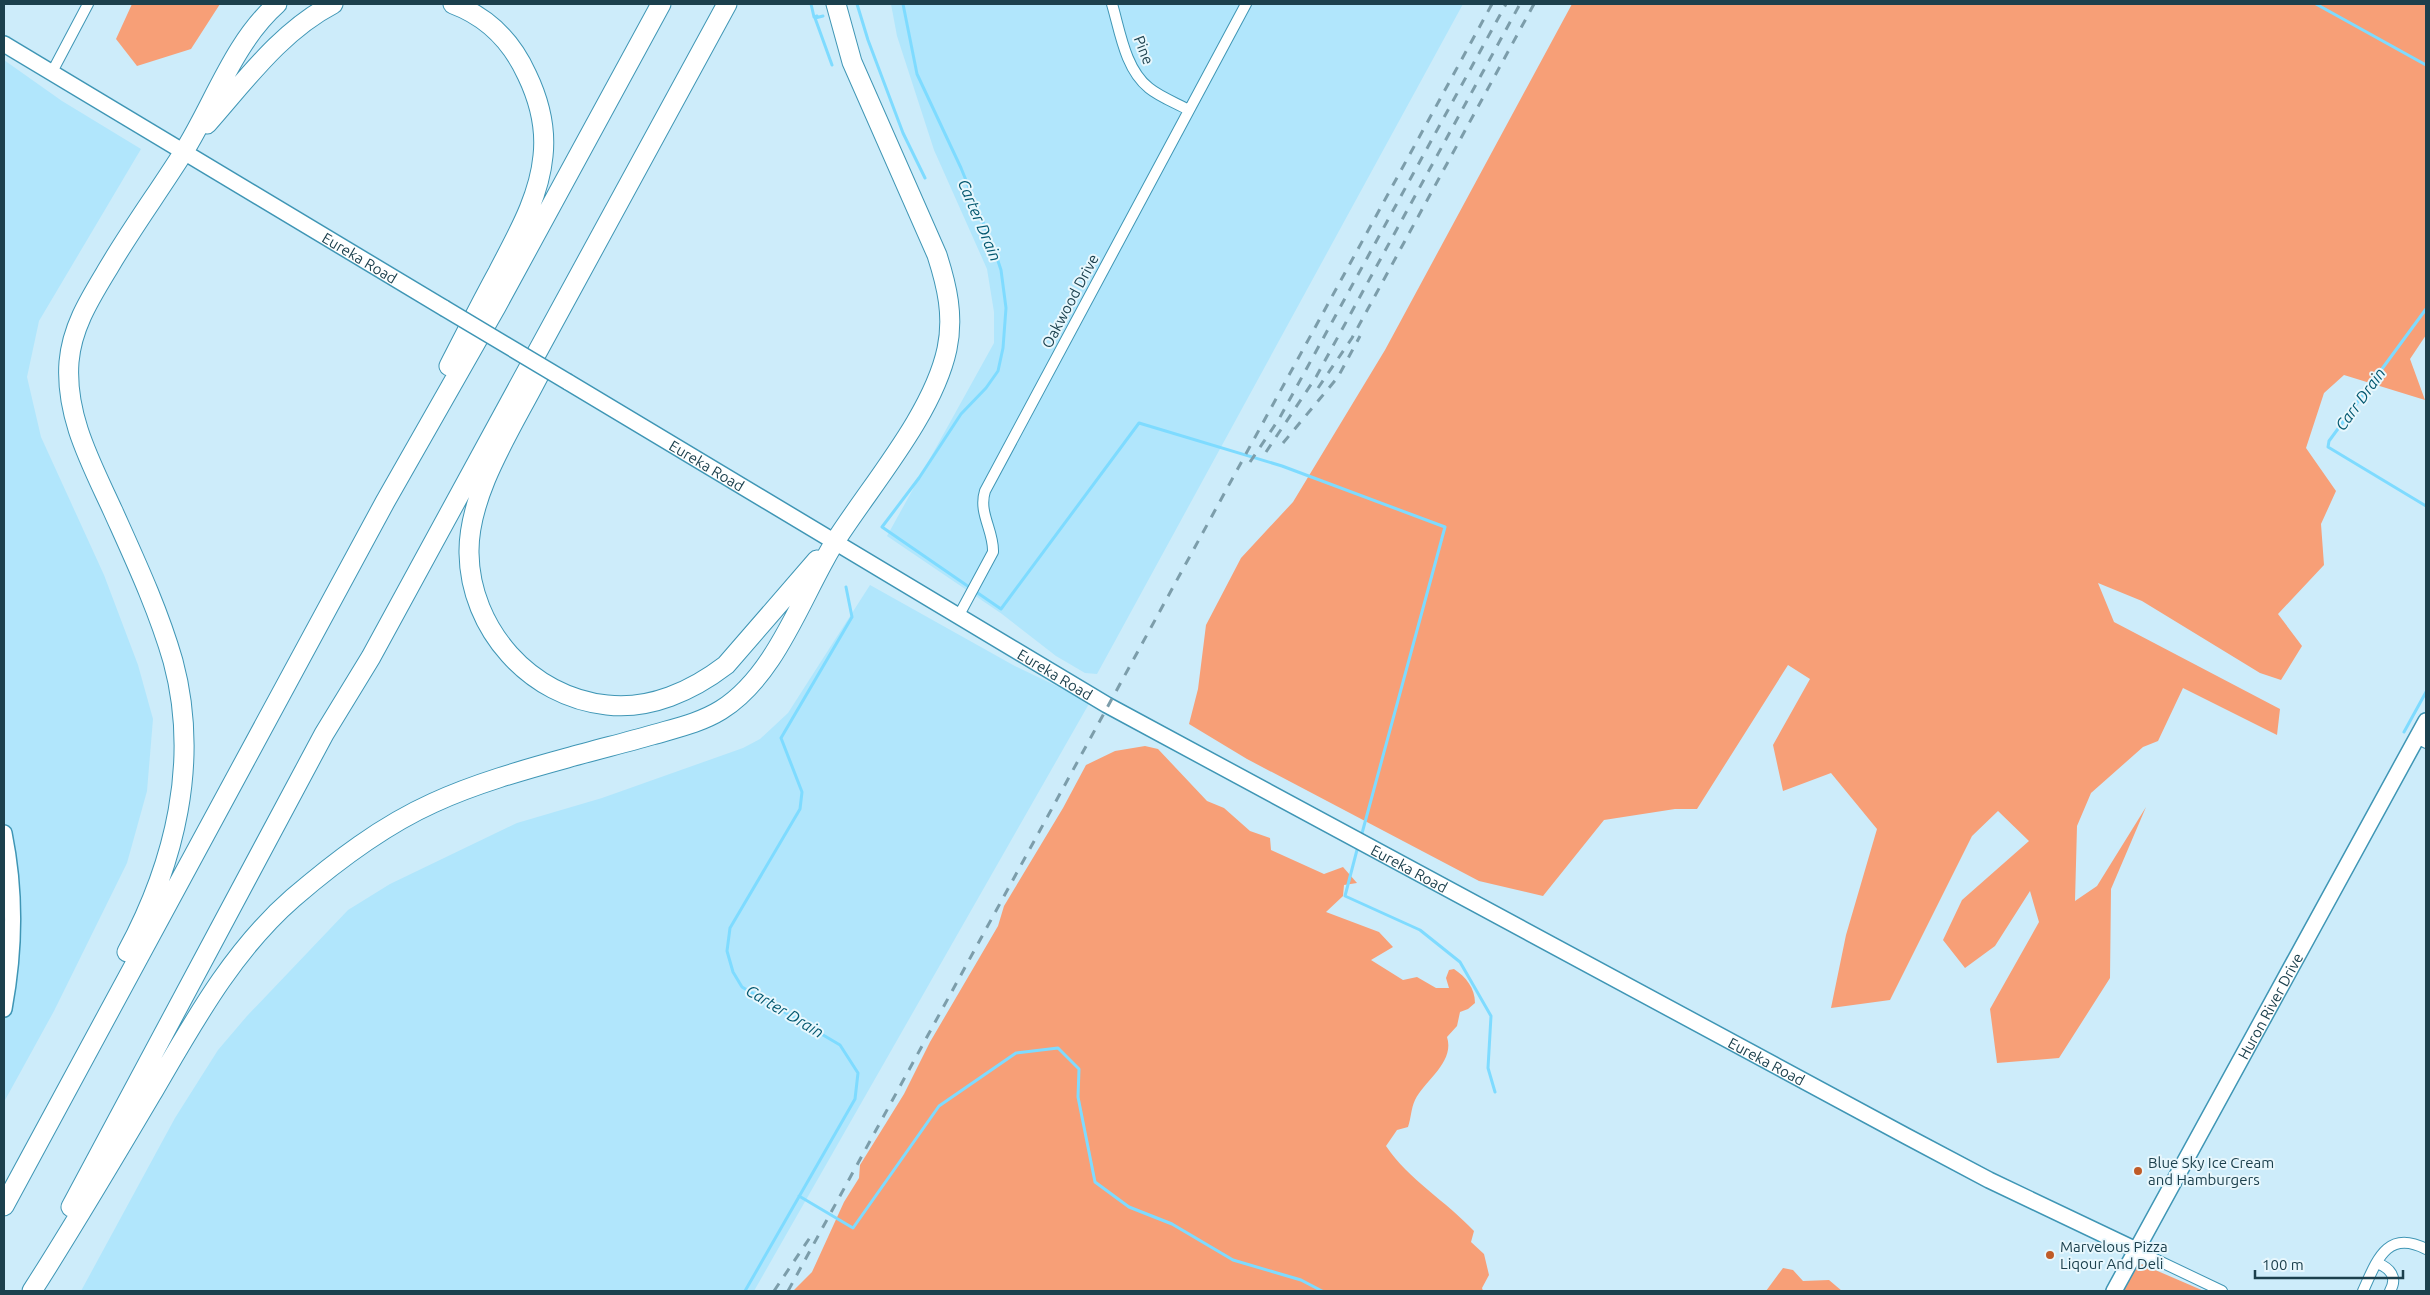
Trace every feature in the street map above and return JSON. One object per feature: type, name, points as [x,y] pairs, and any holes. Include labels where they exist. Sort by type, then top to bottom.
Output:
[{"type":"highway","points":[[4,1185],[132,944],[156,893],[172,844],[182,794],[184,742],[181,701],[173,662],[140,571],[77,428],[70,398],[69,381],[72,348],[79,320],[86,304],[125,240],[184,152],[242,47],[256,27],[277,4]]},
{"type":"highway","points":[[184,152],[286,36],[315,13],[333,4]]},
{"type":"highway","points":[[385,502],[424,414],[529,211],[543,156],[540,112],[532,85],[520,59],[506,38],[487,23],[453,4]]},
{"type":"highway","points":[[4,1206],[385,502],[496,307],[661,4]]},
{"type":"highway","points":[[25,1291],[324,734],[376,648],[727,4]]},
{"type":"highway","points":[[32,1291],[70,1232],[202,1007],[227,971],[289,902],[328,868],[380,832],[434,802],[555,761],[705,719],[722,710],[749,687],[762,670],[834,543],[908,432],[926,401],[939,376],[950,326],[946,282],[937,255],[852,62],[836,4]]},
{"type":"highway","points":[[628,187],[559,335],[487,476],[473,516],[469,552],[472,582],[484,618],[499,643],[515,661],[536,679],[567,696],[607,706],[646,704],[683,693],[726,665],[804,573],[834,543]]},
{"type":"street","points":[[52,72],[88,4]]},
{"type":"street","name":"Pine","points":[[1112,4],[1128,54],[1139,77],[1150,89],[1189,110]]},
{"type":"street","name":"Oakwood Drive","points":[[958,617],[992,552],[993,544],[982,507],[985,491],[1246,4]]},
{"type":"street","name":"Eureka Road","points":[[4,44],[1107,705],[1989,1180],[2136,1250]]},
{"type":"street","name":"Huron River Drive","points":[[2114,1291],[2422,740],[2426,721]]},
{"type":"street","points":[[4,833],[10,869],[13,918],[11,966],[4,1009]]},
{"type":"street","points":[[2363,1291],[2377,1263],[2391,1245],[2400,1241],[2412,1242],[2426,1249]]},
{"type":"street","points":[[2136,1250],[2222,1291]]},
{"type":"street","points":[[2377,1263],[2390,1270],[2393,1276],[2390,1291]]},
{"type":"shaded area","points":[[132,4],[220,4],[191,49],[137,66],[116,39]]},
{"type":"shaded area","points":[[891,4],[1463,4],[1097,674],[1085,673],[1056,656],[1002,614],[887,536],[994,343],[994,312],[987,269],[934,150],[897,36]]},
{"type":"shaded area","points":[[1572,4],[2426,4],[2426,335],[2410,359],[2425,400],[2344,375],[2324,393],[2306,448],[2336,491],[2321,524],[2324,565],[2278,614],[2302,646],[2281,680],[2260,673],[2142,601],[2098,583],[2114,622],[2280,709],[2277,735],[2183,688],[2158,741],[2143,747],[2091,793],[2077,826],[2075,901],[2097,886],[2146,807],[2111,889],[2110,978],[2059,1058],[1997,1063],[1990,1009],[2039,922],[2030,891],[1995,946],[1965,968],[1943,940],[1962,900],[2029,841],[1998,811],[1972,836],[1890,1000],[1831,1008],[1846,935],[1877,829],[1831,773],[1783,791],[1773,745],[1810,679],[1788,665],[1697,809],[1675,809],[1604,820],[1543,896],[1479,881],[1247,759],[1189,724],[1198,689],[1206,625],[1241,558],[1293,502],[1385,350]]},
{"type":"shaded area","points":[[4,60],[62,101],[141,149],[39,321],[27,377],[41,437],[104,575],[138,665],[153,719],[147,791],[127,863],[54,1011],[4,1102]]},
{"type":"shaded area","points":[[870,585],[1013,665],[1090,702],[754,1291],[81,1291],[175,1118],[218,1050],[247,1016],[348,910],[390,884],[517,823],[602,798],[743,748],[760,739],[788,713]]},
{"type":"shaded area","points":[[1145,746],[1158,749],[1207,801],[1224,808],[1250,831],[1270,838],[1271,850],[1324,874],[1343,867],[1357,883],[1344,885],[1343,896],[1326,912],[1379,932],[1393,947],[1371,960],[1403,980],[1417,977],[1436,988],[1449,988],[1446,978],[1449,970],[1454,969],[1469,983],[1475,1003],[1468,1009],[1460,1012],[1457,1026],[1447,1037],[1447,1055],[1415,1100],[1408,1127],[1397,1130],[1386,1146],[1417,1180],[1474,1231],[1471,1242],[1484,1254],[1489,1275],[1482,1288],[1483,1291],[793,1291],[812,1272],[844,1202],[859,1178],[860,1165],[904,1094],[930,1042],[998,926],[1004,906],[1063,808],[1086,765],[1115,751]]},
{"type":"shaded area","points":[[2139,1263],[2204,1291],[2123,1291]]},
{"type":"shaded area","points":[[1783,1268],[1793,1270],[1803,1281],[1829,1280],[1842,1291],[1766,1291]]},
{"type":"waterway","points":[[811,4],[814,17],[817,16]]},
{"type":"waterway","points":[[857,4],[868,40],[903,133],[925,178]]},
{"type":"waterway","points":[[903,4],[917,74],[961,168],[994,249],[1001,270],[1006,308],[1003,348],[998,371],[986,388],[961,414],[919,478],[882,527],[1001,609],[1139,423],[1282,466],[1445,527],[1361,837]]},
{"type":"waterway","name":"Carr Drain","points":[[2316,4],[2426,65]]},
{"type":"waterway","points":[[823,16],[815,18],[832,65]]},
{"type":"waterway","name":"Carr Drain","points":[[2426,309],[2329,441],[2328,447],[2426,506]]},
{"type":"waterway","name":"Carter Drain","points":[[745,1291],[855,1099],[858,1073],[840,1045],[742,987],[733,972],[727,951],[730,928],[800,809],[802,792],[781,738],[852,617],[846,587]]},
{"type":"waterway","name":"Carr Drain","points":[[2404,732],[2426,692]]},
{"type":"waterway","points":[[1358,846],[1345,896],[1420,930],[1460,962],[1491,1016],[1488,1068],[1495,1092]]},
{"type":"waterway","points":[[799,1196],[853,1228],[939,1106],[1016,1053],[1058,1048],[1079,1069],[1078,1097],[1095,1182],[1129,1207],[1172,1224],[1233,1260],[1301,1280],[1322,1291]]},
{"type":"railway","points":[[788,1291],[1492,4]]},
{"type":"railway","points":[[1250,462],[1279,419],[1506,4]]},
{"type":"railway","points":[[1266,452],[1316,377],[1520,4]]},
{"type":"railway","points":[[1318,388],[1352,338],[1534,4]]},
{"type":"railway","points":[[1283,443],[1338,377],[1360,336]]},
{"type":"railway","points":[[774,1291],[813,1233]]},
{"type":"place","name":"Blue Sky Ice Cream and Hamburgers","points":[[2138,1171]]},
{"type":"place","name":"Marvelous Pizza Liqour And Deli","points":[[2050,1255]]}]
